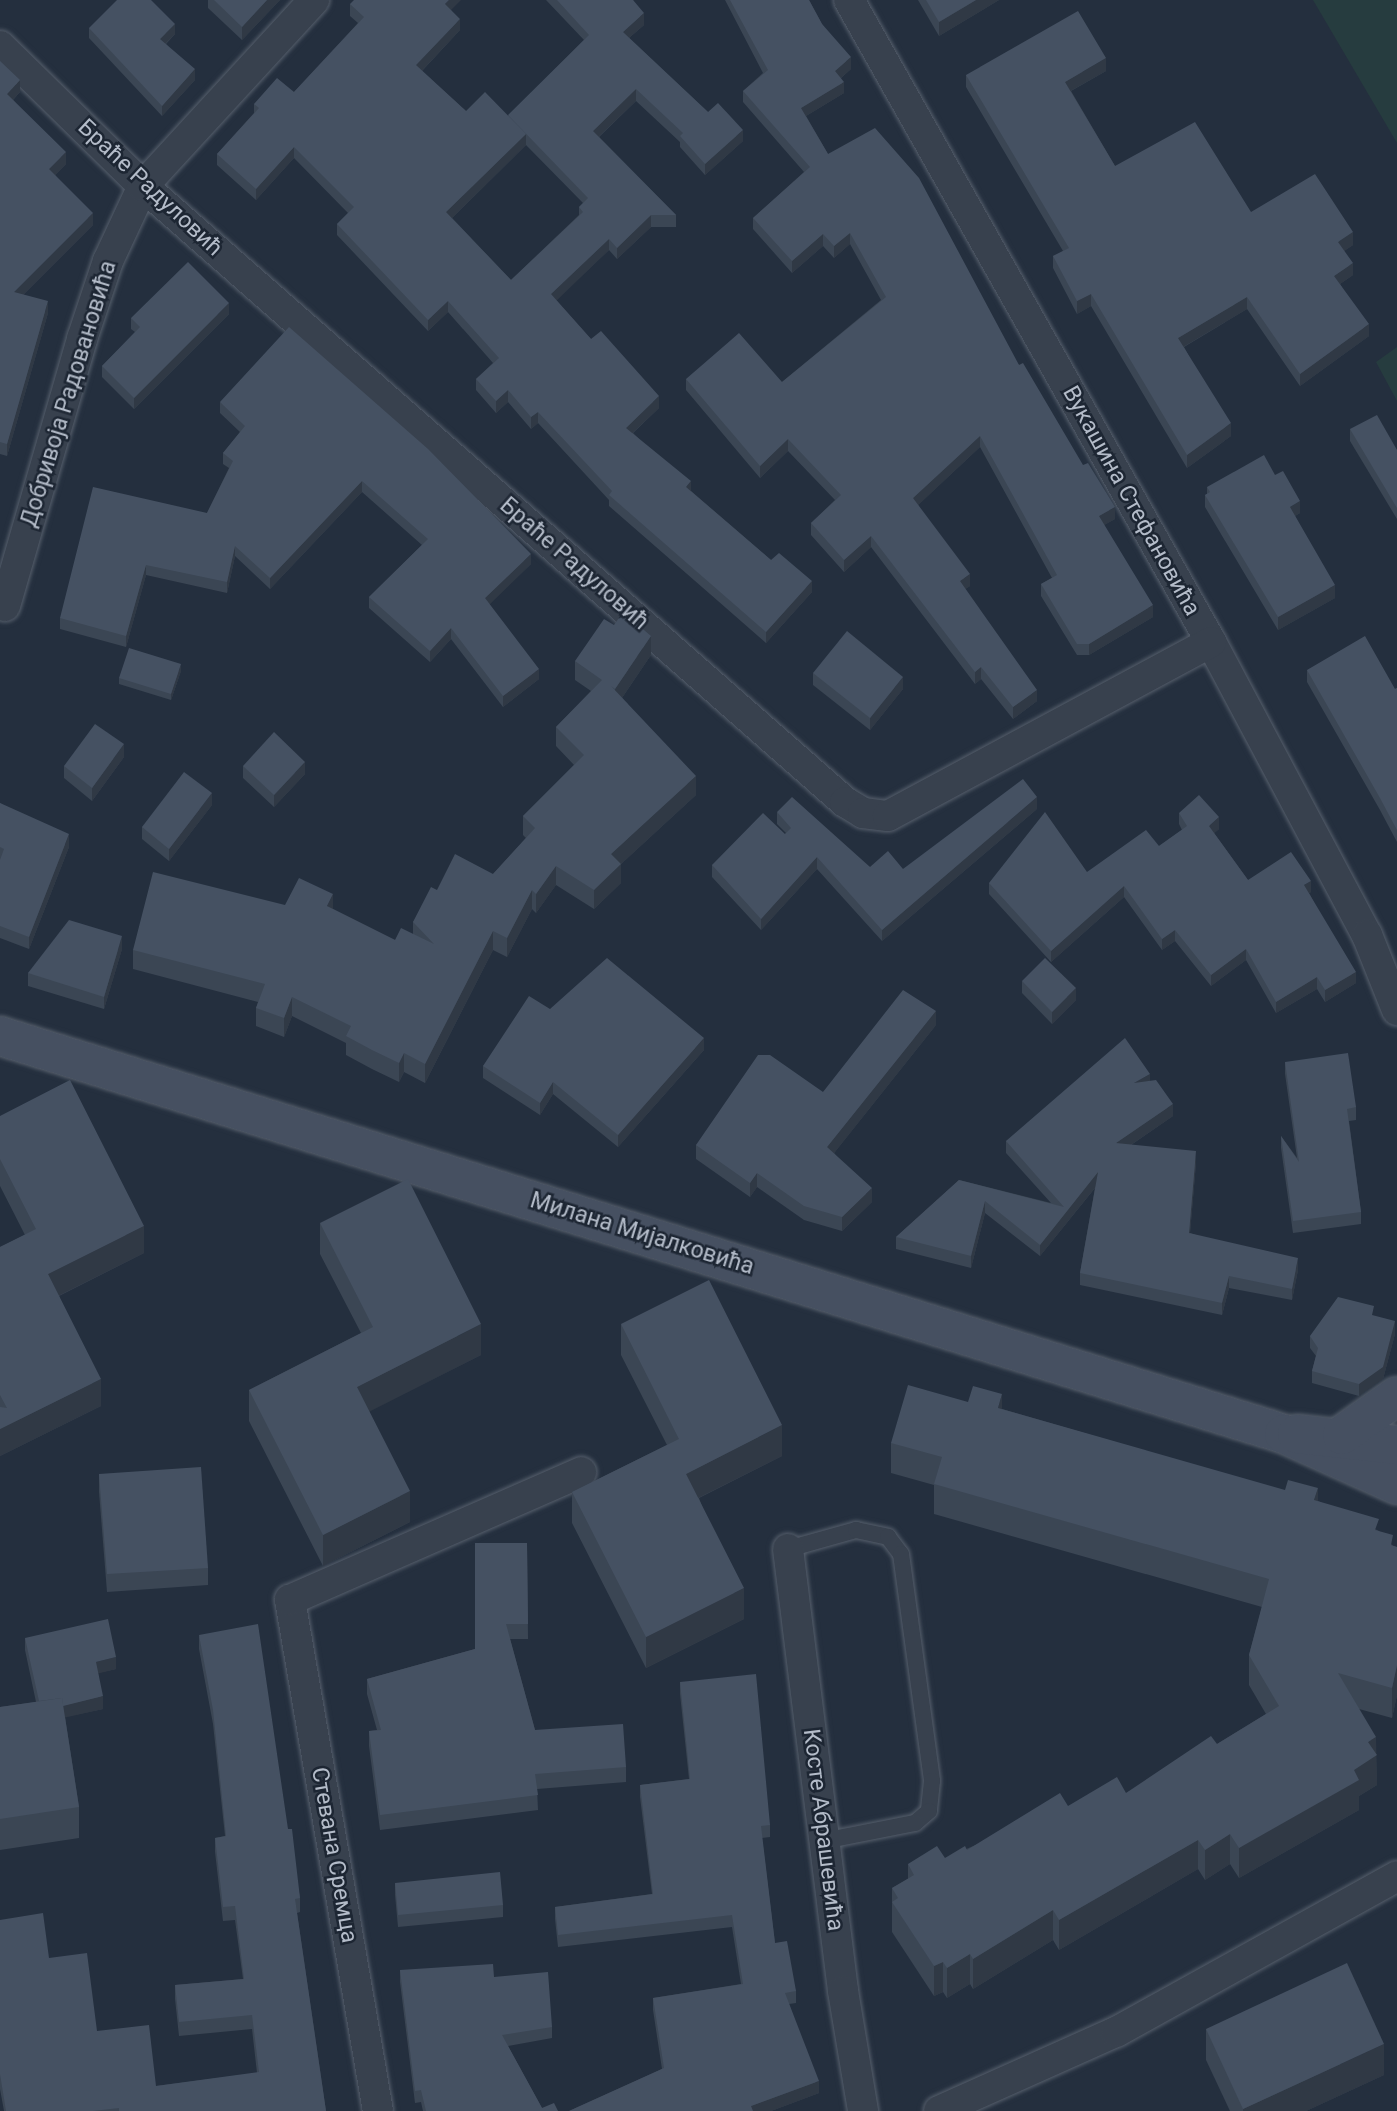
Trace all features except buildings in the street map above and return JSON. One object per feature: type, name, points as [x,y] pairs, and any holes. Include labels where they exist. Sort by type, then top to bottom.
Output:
[{"type":"street","name":"Добривоја Радовановића","points":[[5,606],[82,339],[108,261],[143,186],[314,0]]},
{"type":"street","name":"Вукашина Стефановића","points":[[849,0],[1211,642],[1367,935],[1397,1010]]},
{"type":"street","name":"Браће Радуловић","points":[[0,46],[143,186],[845,802],[863,813],[888,816],[1211,642]]},
{"type":"street","name":"Милана Мијалковића","points":[[0,1036],[1284,1434],[1344,1450],[1397,1485]]},
{"type":"street","points":[[1344,1450],[1397,1396]]},
{"type":"street","name":"Милана Мијалковића","points":[[1344,1450],[1397,1445]]},
{"type":"street","points":[[1344,1450],[1397,1458]]},
{"type":"street","name":"Стевана Сремца","points":[[377,2111],[290,1600],[581,1472]]},
{"type":"street","name":"Косте Абрашевића","points":[[788,1549],[824,1841],[863,2111]]},
{"type":"street","points":[[939,2111],[1116,2032],[1397,1876]]},
{"type":"lane","points":[[788,1549],[856,1530],[888,1537],[901,1554],[932,1781],[929,1811],[915,1823],[824,1841]]},
{"type":"green space","points":[[1313,0],[1397,0],[1397,143]]},
{"type":"green space","points":[[1397,347],[1397,401],[1376,362]]}]
